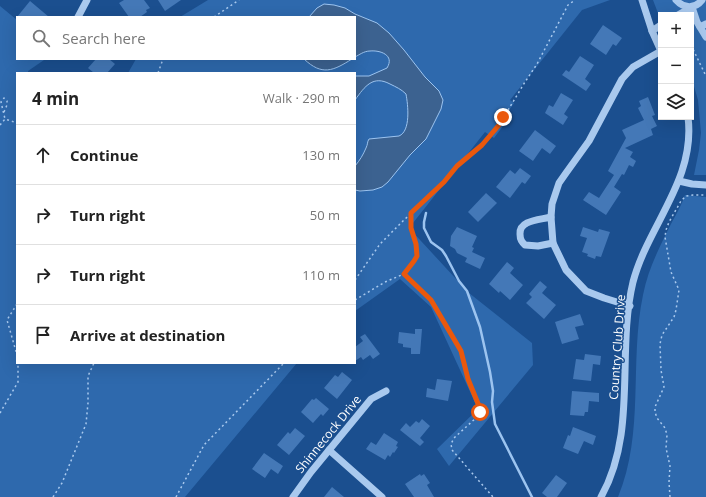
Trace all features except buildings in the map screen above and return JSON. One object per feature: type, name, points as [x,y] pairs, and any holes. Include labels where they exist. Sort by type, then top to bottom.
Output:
[{"type":"street","points":[[79,16],[87,0]]},
{"type":"street","points":[[642,0],[652,31],[660,48]]},
{"type":"street","points":[[676,0],[682,5],[692,7]]},
{"type":"street","points":[[683,12],[697,5],[702,0]]},
{"type":"street","points":[[692,7],[698,22],[703,25],[706,37]]},
{"type":"street","points":[[652,31],[658,27]]},
{"type":"street","points":[[630,306],[586,291],[566,270],[552,243],[552,204],[559,183],[589,141],[622,79],[633,67],[658,53]]},
{"type":"street","name":"Country Club Drive","points":[[601,497],[616,464],[620,448],[633,282],[642,257],[679,181],[684,166],[690,128],[689,120]]},
{"type":"street","points":[[679,181],[706,185]]},
{"type":"street","points":[[551,217],[528,222],[522,226],[520,232],[521,240],[525,245],[538,246],[552,243]]},
{"type":"street","name":"Shinnecock Drive","points":[[293,497],[328,450],[371,399],[386,391]]},
{"type":"street","points":[[328,450],[382,497]]},
{"type":"path","points":[[215,16],[239,0]]},
{"type":"path","points":[[356,279],[380,244],[444,182],[457,166],[482,145],[493,133],[524,82],[537,64],[568,5],[575,0]]},
{"type":"path","points":[[692,48],[706,76]]},
{"type":"path","points":[[158,72],[163,60]]},
{"type":"path","points":[[0,125],[5,119],[1,102],[4,98],[7,101],[7,105],[4,112]]},
{"type":"path","points":[[5,119],[16,123]]},
{"type":"path","points":[[670,497],[670,466],[666,448],[667,435],[665,428],[656,418],[655,412],[655,407],[664,386],[661,370],[660,344],[662,335],[674,317],[679,290],[671,272],[665,237],[667,226],[681,201],[686,196],[706,195]]},
{"type":"path","points":[[356,299],[385,282],[404,274],[414,261],[417,256],[416,244],[411,228],[411,213]]},
{"type":"path","points":[[404,274],[431,300],[461,351],[468,379],[480,412],[477,417],[454,438],[451,444],[452,450],[493,497]]},
{"type":"path","points":[[16,306],[7,320],[16,352]]},
{"type":"path","points":[[0,413],[18,382],[18,364]]},
{"type":"path","points":[[54,497],[62,482],[86,424],[88,376],[94,364]]},
{"type":"path","points":[[176,497],[183,487],[204,445],[283,364]]},
{"type":"shaded area","points":[[208,0],[610,0],[582,10],[510,100],[514,103],[507,113],[503,126],[494,138],[485,132],[409,228],[469,293],[532,343],[533,365],[449,466],[437,449],[478,409],[431,307],[400,279],[356,310],[356,72],[129,72],[135,60],[356,60],[356,16],[182,16]]},
{"type":"shaded area","points":[[653,0],[706,0],[706,175],[694,175],[701,133],[698,100],[694,86],[694,12],[658,13]]},
{"type":"shaded area","points":[[324,4],[334,5],[345,8],[377,23],[389,33],[404,50],[425,77],[439,91],[443,100],[441,109],[426,139],[382,187],[373,190],[356,190],[356,165],[364,153],[369,139],[399,136],[403,133],[408,117],[406,94],[390,84],[374,81],[366,86],[356,99],[356,76],[369,76],[387,68],[389,63],[388,57],[378,51],[366,52],[356,56],[356,16],[310,16],[317,8]]},
{"type":"shaded area","points":[[0,6],[16,19],[16,60],[44,60],[28,72],[16,72],[16,364],[296,364],[185,497],[0,497]]},
{"type":"shaded area","points":[[305,60],[350,60],[328,70],[316,68]]},
{"type":"shaded area","points":[[685,195],[706,197],[706,497],[618,497],[626,473],[631,448],[634,423],[639,320],[645,285],[655,258]]},
{"type":"waterway","points":[[426,213],[424,228],[431,242],[442,250],[459,281],[467,291],[480,327],[490,372],[495,424],[532,497]]},
{"type":"route","points":[[480,412],[468,379],[461,351],[431,300],[404,274],[417,256],[416,244],[411,228],[411,213],[444,182],[457,166],[482,145],[493,133],[503,117]]}]
